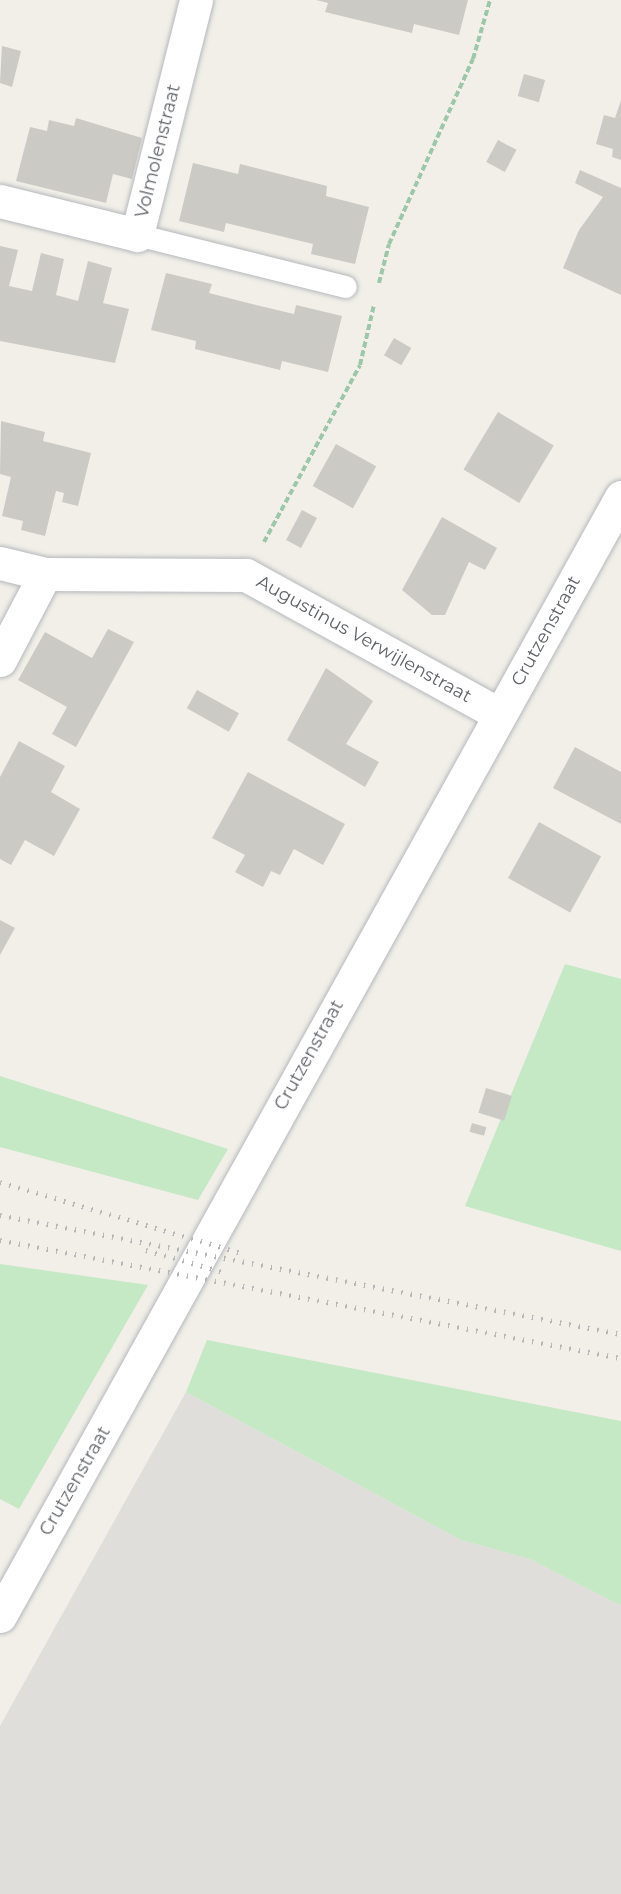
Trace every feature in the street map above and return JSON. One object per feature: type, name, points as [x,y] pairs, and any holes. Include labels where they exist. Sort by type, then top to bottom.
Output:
[{"type":"street","name":"Volmolenstraat","points":[[0,201],[137,235],[196,0]]},
{"type":"street","name":"Crutzenstraat","points":[[0,1616],[621,496]]},
{"type":"street","name":"Augustinus Verwijlenstraat","points":[[0,564],[45,574],[246,575],[499,714]]},
{"type":"street","points":[[0,660],[45,574]]},
{"type":"lane","points":[[137,235],[346,287]]},
{"type":"shaded area","points":[[186,1392],[461,1540],[530,1559],[621,1606],[621,1894],[0,1894],[0,1726]]},
{"type":"green space","points":[[565,964],[621,979],[621,1251],[465,1206]]},
{"type":"green space","points":[[0,1076],[228,1149],[198,1200],[0,1147]]},
{"type":"green space","points":[[0,1264],[148,1285],[19,1509],[0,1499]]},
{"type":"green space","points":[[207,1340],[621,1421],[621,1606],[530,1559],[461,1540],[186,1392]]},
{"type":"building","points":[[316,0],[468,0],[459,35],[414,24],[412,33],[325,12],[328,3]]},
{"type":"building","points":[[2,46],[21,51],[12,87],[0,83]]},
{"type":"building","points":[[524,74],[545,80],[539,102],[518,96]]},
{"type":"building","points":[[621,100],[621,160],[612,157],[613,149],[596,144],[604,115],[615,118]]},
{"type":"building","points":[[76,118],[142,138],[132,179],[113,174],[106,203],[16,181],[30,127],[47,131],[49,120],[74,126]]},
{"type":"building","points":[[498,140],[517,150],[505,172],[486,162]]},
{"type":"building","points":[[193,163],[238,174],[240,164],[327,186],[326,196],[369,207],[355,264],[311,254],[313,244],[226,223],[224,232],[179,221]]},
{"type":"building","points":[[580,170],[621,188],[621,295],[563,268],[579,230],[603,197],[575,183]]},
{"type":"building","points":[[0,246],[18,250],[9,286],[32,291],[41,253],[64,259],[56,295],[78,301],[88,261],[112,268],[103,303],[129,309],[115,363],[0,341]]},
{"type":"building","points":[[166,273],[212,284],[209,293],[252,304],[294,314],[296,305],[342,316],[328,372],[282,361],[280,370],[195,349],[196,341],[151,330]]},
{"type":"building","points":[[394,338],[411,348],[401,365],[384,355]]},
{"type":"building","points":[[498,412],[554,445],[519,503],[463,469]]},
{"type":"building","points":[[1,421],[45,432],[43,441],[91,453],[78,506],[62,502],[64,493],[56,491],[45,536],[21,530],[23,521],[2,516],[11,477],[0,474]]},
{"type":"building","points":[[336,444],[376,466],[353,508],[313,486]]},
{"type":"building","points":[[302,510],[317,518],[301,548],[286,540]]},
{"type":"building","points":[[442,517],[497,548],[485,570],[469,562],[445,615],[432,615],[402,590]]},
{"type":"building","points":[[108,629],[134,642],[76,747],[52,734],[67,707],[18,680],[45,632],[92,658]]},
{"type":"building","points":[[326,668],[373,701],[346,744],[379,762],[365,787],[287,740]]},
{"type":"building","points":[[197,690],[239,713],[229,732],[187,708]]},
{"type":"building","points":[[19,741],[65,766],[51,792],[80,809],[54,856],[25,840],[11,865],[0,859],[0,777]]},
{"type":"building","points":[[575,747],[621,772],[621,824],[553,788]]},
{"type":"building","points":[[248,772],[345,824],[323,865],[294,849],[280,875],[271,871],[263,887],[235,872],[245,855],[212,838]]},
{"type":"building","points":[[539,822],[601,856],[570,912],[508,878]]},
{"type":"building","points":[[0,920],[15,928],[0,955]]},
{"type":"building","points":[[486,1088],[512,1096],[504,1121],[478,1113]]},
{"type":"building","points":[[472,1123],[486,1127],[484,1136],[470,1132]]},
{"type":"railway","points":[[0,1182],[242,1253]]},
{"type":"railway","points":[[0,1215],[621,1334]]},
{"type":"railway","points":[[0,1240],[621,1358]]},
{"type":"railway","points":[[146,1250],[224,1272]]}]
